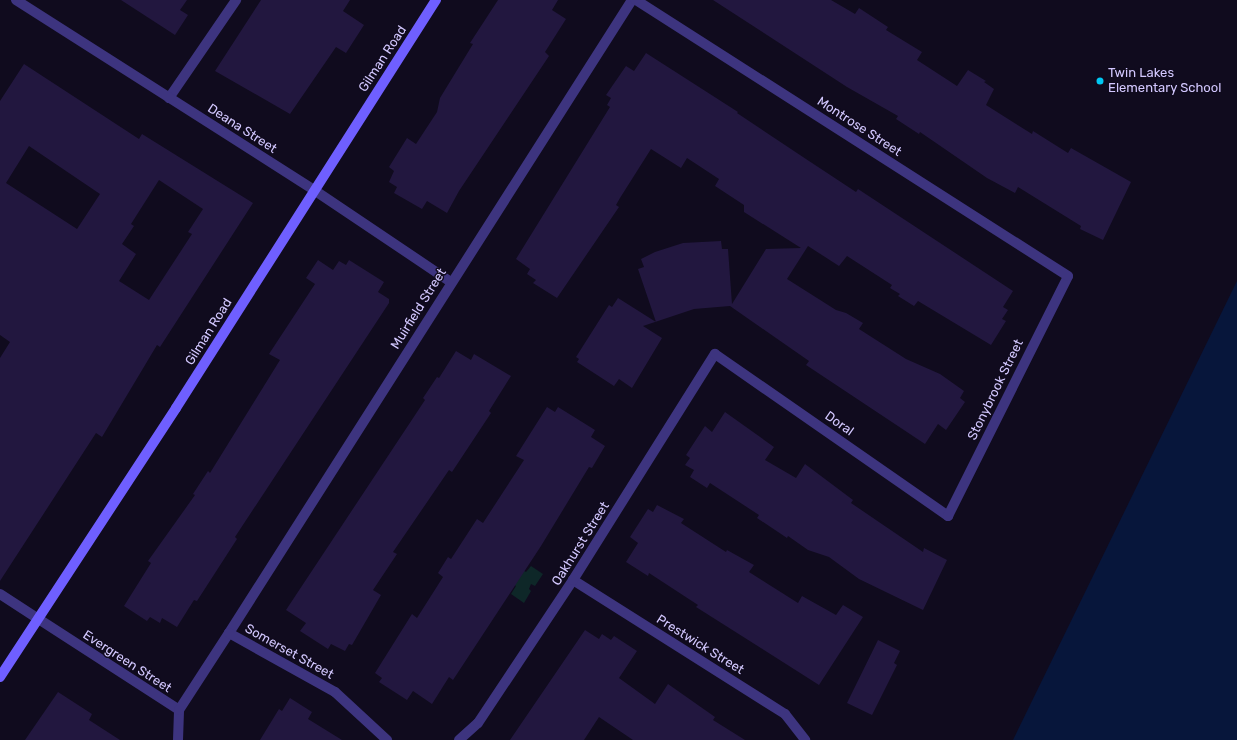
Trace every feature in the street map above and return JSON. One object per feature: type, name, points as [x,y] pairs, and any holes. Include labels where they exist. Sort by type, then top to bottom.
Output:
[{"type":"street","name":"Deana Street","points":[[16,0],[314,190],[451,282]]},
{"type":"street","points":[[169,98],[236,0]]},
{"type":"street","name":"Gilman Road","points":[[0,677],[37,618],[176,408],[436,0]]},
{"type":"street","name":"Muirfield Street","points":[[229,632],[632,0]]},
{"type":"street","name":"Montrose Street","points":[[636,0],[1068,276]]},
{"type":"street","name":"Stonybrook Street","points":[[948,516],[1068,276]]},
{"type":"street","name":"Doral","points":[[715,354],[948,516]]},
{"type":"street","name":"Oakhurst Street","points":[[459,740],[478,723],[573,580],[715,354]]},
{"type":"street","name":"Prestwick Street","points":[[573,580],[785,714],[805,740]]},
{"type":"street","name":"Evergreen Street","points":[[0,594],[179,710],[178,740]]},
{"type":"street","name":"Somerset Street","points":[[179,710],[229,632],[335,692],[387,740]]},
{"type":"green space","points":[[509,562],[526,572],[531,566],[543,574],[535,586],[531,584],[529,589],[531,591],[524,603],[511,594],[516,586],[499,576]]},
{"type":"water","points":[[1237,281],[1237,740],[1013,740]]},
{"type":"building","points":[[121,0],[187,0],[180,10],[188,15],[175,35]]},
{"type":"building","points":[[261,0],[350,0],[343,11],[364,25],[346,53],[336,47],[290,114],[215,71]]},
{"type":"building","points":[[498,0],[558,0],[552,10],[566,19],[545,52],[549,56],[459,191],[447,213],[427,201],[422,209],[394,193],[397,187],[389,182],[394,171],[389,167],[407,138],[416,144],[437,112],[440,98],[473,44],[470,43]]},
{"type":"building","points":[[713,0],[831,0],[855,14],[859,8],[888,27],[886,30],[922,52],[917,60],[957,86],[968,70],[986,81],[984,82],[994,89],[986,105],[1032,134],[1033,131],[1068,153],[1071,148],[1131,182],[1103,240],[1080,229],[1081,226],[1018,187],[1015,193],[987,178],[920,132],[919,134],[896,119],[898,116],[847,87]]},
{"type":"building","points":[[646,53],[738,112],[737,113],[856,192],[858,189],[1013,291],[1003,307],[1008,310],[1002,319],[1006,321],[991,345],[918,301],[914,306],[898,296],[900,294],[890,288],[892,285],[847,256],[839,266],[808,246],[787,279],[836,310],[846,313],[863,323],[859,329],[906,359],[940,374],[964,391],[960,398],[965,402],[946,430],[938,424],[925,444],[806,365],[809,361],[730,306],[694,309],[656,322],[638,269],[644,267],[641,259],[655,252],[683,243],[721,241],[722,249],[728,249],[732,304],[766,249],[801,248],[744,212],[744,205],[715,186],[719,179],[687,158],[681,168],[651,149],[616,205],[619,207],[557,298],[533,283],[536,280],[527,274],[530,269],[516,259],[610,107],[607,105],[611,98],[606,95],[626,66],[634,71]]},
{"type":"building","points":[[24,64],[139,139],[142,134],[253,203],[160,347],[157,345],[102,437],[96,433],[0,581],[0,358],[10,342],[0,335],[0,101]],"holes":[[[29,146],[100,194],[77,229],[6,183]],[[159,180],[203,209],[188,232],[192,234],[149,300],[119,281],[136,254],[122,244],[134,226],[131,224]]]},
{"type":"building","points":[[318,260],[333,270],[339,261],[346,265],[349,260],[384,282],[378,292],[389,299],[389,303],[235,537],[237,539],[197,601],[194,600],[177,627],[162,618],[160,623],[150,617],[147,621],[124,606],[151,563],[148,561],[195,495],[193,494],[208,471],[210,473],[280,360],[269,354],[315,284],[306,278]]},
{"type":"building","points":[[618,298],[656,322],[643,326],[662,338],[632,388],[619,379],[614,386],[577,362],[579,359],[576,357],[609,305],[612,307]]},
{"type":"building","points":[[456,351],[471,360],[474,354],[511,376],[489,411],[491,413],[452,472],[449,470],[393,552],[397,554],[373,590],[381,595],[352,645],[349,644],[345,651],[331,644],[328,649],[300,631],[306,623],[286,610],[425,400],[423,398],[437,377],[439,378]]},
{"type":"building","points":[[547,407],[555,412],[558,407],[595,430],[591,437],[605,446],[592,468],[589,467],[541,546],[453,680],[449,677],[432,704],[413,691],[407,700],[379,682],[382,678],[375,673],[412,614],[417,618],[443,577],[438,573],[448,557],[451,559],[477,519],[483,523],[524,460],[516,456]]},
{"type":"building","points":[[725,412],[774,447],[765,460],[796,478],[805,464],[853,500],[851,503],[923,552],[924,548],[947,560],[923,610],[859,579],[829,557],[808,550],[788,536],[787,538],[757,518],[759,515],[710,483],[707,488],[690,477],[694,470],[685,465],[690,458],[686,455],[705,426],[712,432]]},
{"type":"building","points":[[657,505],[684,519],[681,523],[726,552],[727,550],[754,565],[749,572],[798,603],[802,596],[836,615],[843,605],[863,617],[819,685],[696,607],[698,605],[649,573],[648,576],[626,562],[638,543],[630,537],[648,509],[653,512]]},
{"type":"building","points":[[585,630],[599,639],[602,634],[611,640],[614,636],[637,651],[619,678],[655,704],[668,684],[715,717],[713,720],[745,740],[633,740],[599,717],[584,740],[510,740]]},
{"type":"building","points":[[878,640],[900,651],[894,663],[897,665],[872,715],[847,703]]},
{"type":"building","points":[[58,692],[92,714],[89,720],[120,740],[25,740]]},
{"type":"building","points":[[290,698],[312,712],[308,719],[342,740],[260,740],[279,709],[282,711]]},
{"type":"place","name":"Twin Lakes Elementary School","points":[[1100,81]]}]
